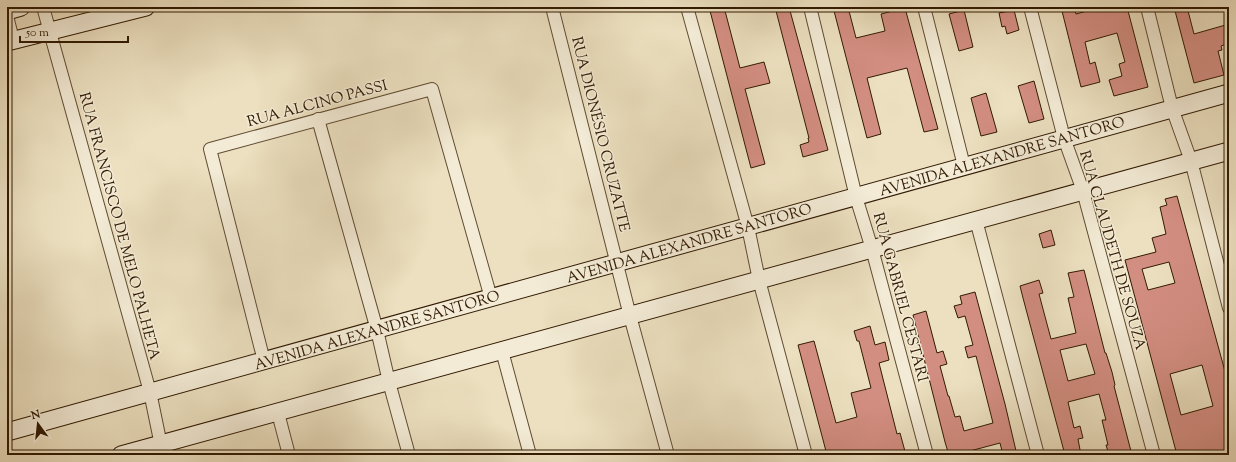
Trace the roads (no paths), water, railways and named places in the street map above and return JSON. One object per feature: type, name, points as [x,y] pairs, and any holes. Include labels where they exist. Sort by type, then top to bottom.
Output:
[{"type":"street","points":[[7,11],[21,7]]},
{"type":"street","name":"RUA FRANCISCO DE MELO PALHETA","points":[[43,7],[150,392],[162,450]]},
{"type":"street","points":[[7,16],[10,41],[146,7]]},
{"type":"street","name":"RUA DIONÉSIO CRUZATTE","points":[[552,7],[630,316],[668,455]]},
{"type":"street","points":[[687,7],[748,227],[759,280],[806,455]]},
{"type":"street","name":"RUA GABRIEL CESTARI","points":[[810,7],[856,197],[872,249],[927,455]]},
{"type":"street","points":[[924,7],[964,166]]},
{"type":"street","name":"RUA CLAUDETH DE SOUZA","points":[[1030,7],[1064,138],[1083,191],[1154,455]]},
{"type":"street","points":[[1147,7],[1172,108],[1191,161],[1229,308]]},
{"type":"street","name":"RUA ALCINO PASSI","points":[[264,361],[210,149],[318,119],[432,89],[491,298]]},
{"type":"street","name":"AVENIDA ALEXANDRE SANTORO","points":[[7,432],[1229,93]]},
{"type":"street","points":[[318,119],[377,330],[389,382],[409,455]]},
{"type":"street","points":[[121,455],[162,450],[278,413],[1229,151]]},
{"type":"street","points":[[976,220],[1038,455]]},
{"type":"street","points":[[502,351],[530,455]]},
{"type":"street","points":[[278,413],[290,455]]}]
